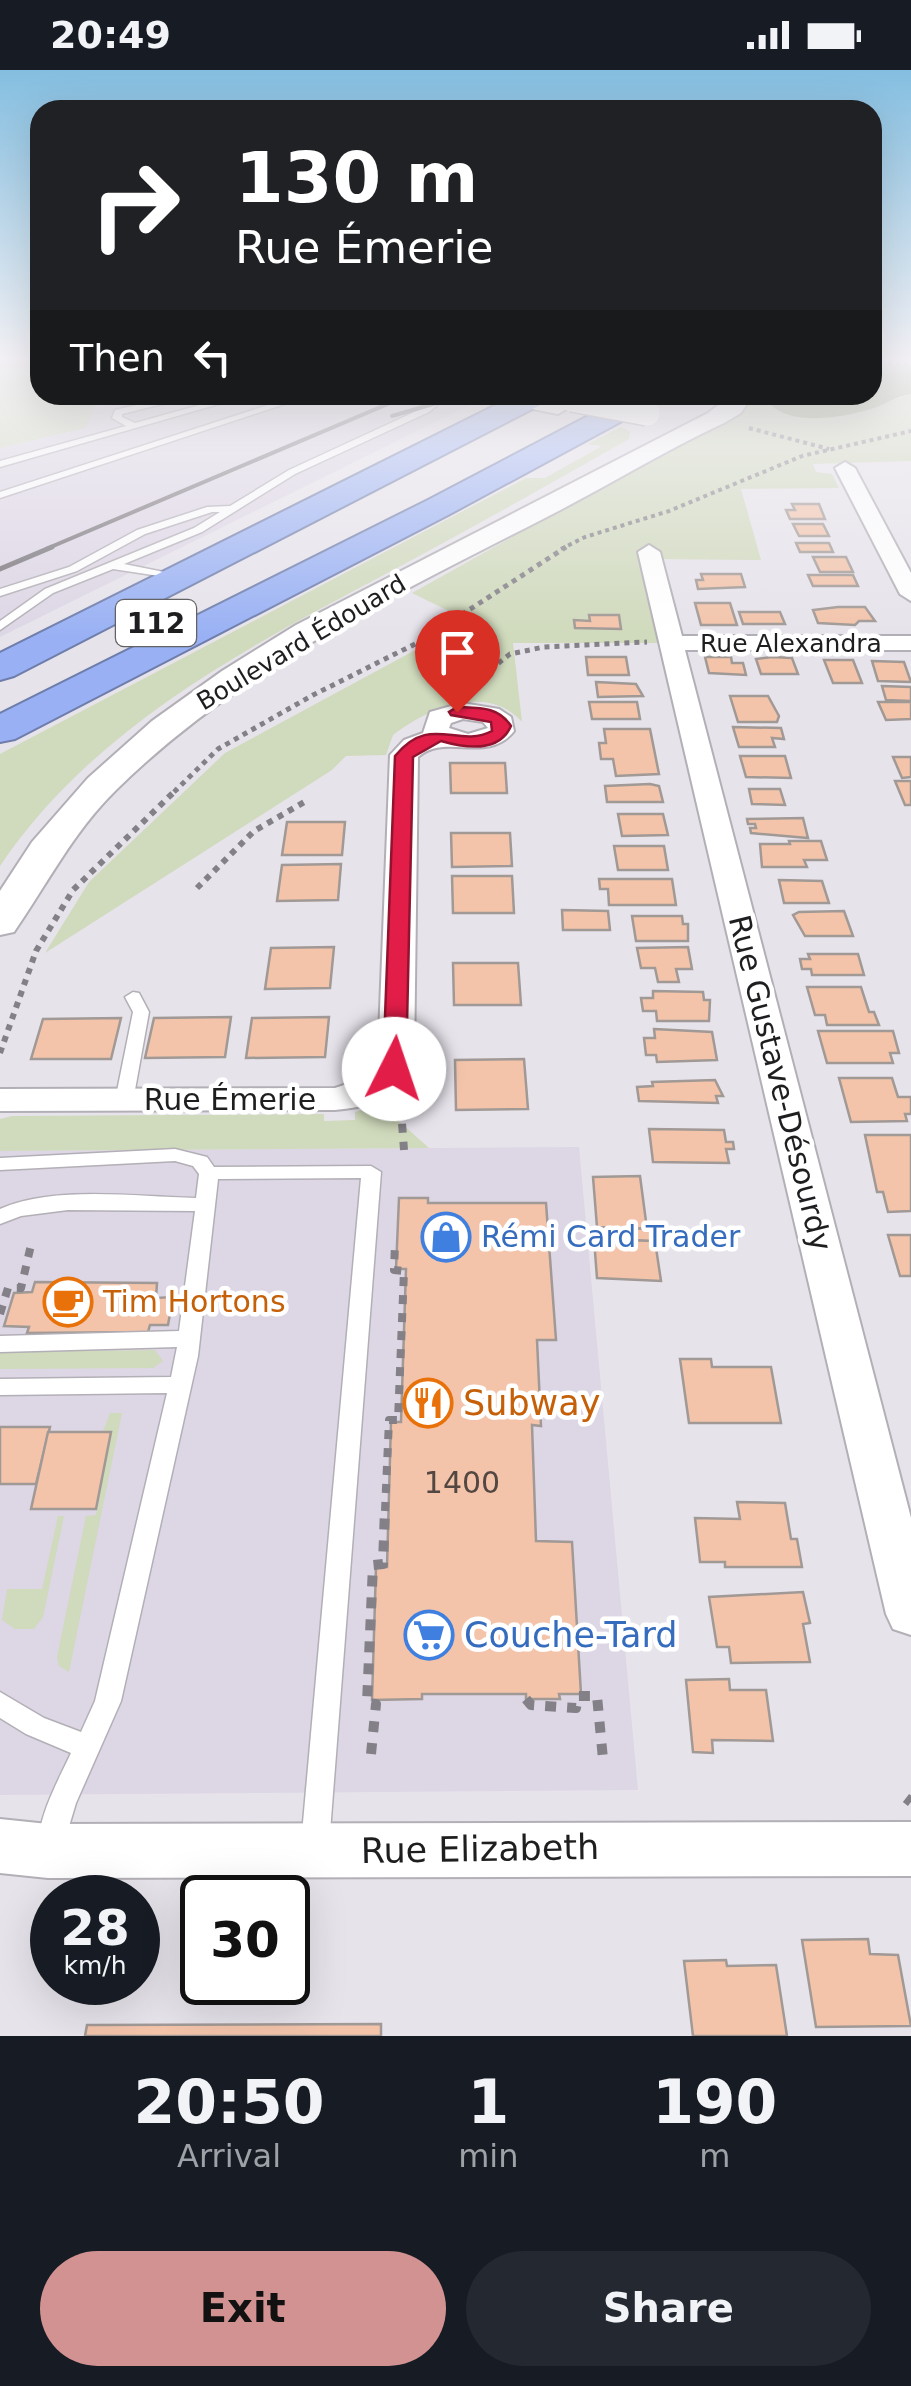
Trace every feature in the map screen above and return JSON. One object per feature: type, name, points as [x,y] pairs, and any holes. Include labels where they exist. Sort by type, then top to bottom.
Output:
[{"type":"highway","points":[[0,668],[175,577],[435,453]]},
{"type":"highway","name":"112","points":[[0,699],[492,453]]},
{"type":"highway","name":"112","points":[[0,730],[439,507],[577,453]]},
{"type":"street","name":"Boulevard Édouard","points":[[0,923],[66,826],[108,780],[167,726],[274,652],[456,553],[612,475],[633,453]]},
{"type":"street","points":[[845,468],[911,594]]},
{"type":"street","name":"Rue Gustave-Désourdy","points":[[649,552],[661,642],[911,1614]]},
{"type":"street","name":"Rue Alexandra","points":[[661,642],[911,643]]},
{"type":"street","name":"Rue Émerie","points":[[0,1100],[344,1098],[373,1090],[387,1081],[396,1061],[404,756],[414,746],[440,736]]},
{"type":"street","name":"Rue Elizabeth","points":[[16,1852],[314,1850],[910,1816]]},
{"type":"lane","points":[[0,464],[39,453]]},
{"type":"lane","points":[[0,495],[130,453]]},
{"type":"lane","points":[[0,626],[48,591],[198,530],[292,472],[334,453]]},
{"type":"lane","points":[[0,592],[92,560],[131,535],[211,508],[230,509]]},
{"type":"lane","points":[[92,560],[175,577]]},
{"type":"lane","points":[[124,1101],[141,1012],[134,997]]},
{"type":"lane","points":[[0,1164],[175,1155],[200,1162],[210,1173],[371,1172],[314,1850]]},
{"type":"lane","points":[[16,1852],[62,1804],[108,1701],[181,1385],[210,1173]]},
{"type":"lane","points":[[0,1216],[11,1209],[42,1204],[206,1205]]},
{"type":"lane","points":[[0,1344],[189,1340]]},
{"type":"lane","points":[[0,1387],[181,1385]]},
{"type":"lane","points":[[0,1704],[35,1726],[88,1748]]},
{"type":"path","name":"Boulevard Édouard","points":[[0,1053],[36,951],[73,890],[218,749],[313,694],[421,641],[575,541],[616,524],[669,511],[814,453]]},
{"type":"path","points":[[464,691],[510,654],[544,647],[661,642]]},
{"type":"path","points":[[197,888],[254,831],[306,801]]},
{"type":"path","points":[[386,1102],[402,1123],[404,1150]]},
{"type":"path","points":[[371,1754],[376,1704],[366,1703],[373,1565],[379,1561],[389,1420],[394,1417],[400,1274],[394,1270],[396,1234]]},
{"type":"path","points":[[0,1314],[8,1288],[21,1288],[31,1246]]},
{"type":"path","points":[[526,1699],[531,1704],[576,1708],[578,1696],[597,1696],[603,1759]]},
{"type":"shaded area","points":[[0,453],[373,453],[0,637]]},
{"type":"shaded area","points":[[579,1147],[638,1790],[0,1795],[0,1151]]},
{"type":"green space","points":[[590,453],[604,453],[286,628],[179,693],[82,770],[0,866],[0,754],[526,478],[545,478]]},
{"type":"green space","points":[[663,453],[911,453],[911,461],[813,464],[816,472],[832,474],[839,488],[741,489],[761,560],[651,559],[672,643],[513,643],[522,722],[508,710],[475,702],[422,716],[393,735],[386,755],[346,756],[332,770],[45,953],[89,882],[225,753],[469,621],[412,593]]},
{"type":"green space","points":[[381,1105],[429,1148],[0,1151],[0,1119],[12,1116],[324,1114],[324,1121],[355,1120],[355,1112]]},
{"type":"green space","points":[[155,1350],[163,1361],[153,1368],[0,1369],[0,1352]]},
{"type":"green space","points":[[110,1413],[122,1413],[69,1672],[59,1666],[57,1657],[86,1516],[96,1515],[111,1432],[103,1431]]},
{"type":"green space","points":[[58,1516],[64,1516],[43,1617],[34,1629],[15,1629],[2,1620],[7,1589],[42,1589]]},
{"type":"building","points":[[792,504],[819,504],[825,519],[790,519],[786,510],[795,510]]},
{"type":"building","points":[[793,524],[823,524],[829,536],[799,536]]},
{"type":"building","points":[[796,543],[829,543],[833,552],[800,552]]},
{"type":"building","points":[[813,557],[846,557],[853,572],[820,572]]},
{"type":"building","points":[[701,574],[741,574],[745,587],[698,589],[696,580],[703,580]]},
{"type":"building","points":[[808,575],[853,575],[858,586],[813,586]]},
{"type":"building","points":[[695,603],[730,603],[737,625],[701,625]]},
{"type":"building","points":[[865,607],[875,621],[859,621],[855,625],[818,623],[813,610]]},
{"type":"building","points":[[739,612],[780,612],[785,624],[743,624]]},
{"type":"building","points":[[589,615],[619,615],[621,629],[575,628],[574,620],[590,621]]},
{"type":"building","points":[[586,657],[626,657],[629,675],[588,675]]},
{"type":"building","points":[[705,657],[731,657],[732,663],[743,663],[746,675],[709,673]]},
{"type":"building","points":[[792,658],[798,674],[761,674],[756,659]]},
{"type":"building","points":[[824,660],[853,660],[862,683],[833,683]]},
{"type":"building","points":[[872,661],[904,662],[911,682],[878,681]]},
{"type":"building","points":[[596,682],[636,684],[643,696],[598,697]]},
{"type":"building","points":[[882,686],[911,687],[911,701],[886,700]]},
{"type":"building","points":[[730,696],[768,696],[779,716],[777,722],[738,722]]},
{"type":"building","points":[[589,702],[637,702],[640,719],[592,719]]},
{"type":"building","points":[[878,702],[911,702],[911,719],[886,720]]},
{"type":"building","points":[[733,727],[781,728],[784,739],[772,738],[775,747],[739,747]]},
{"type":"building","points":[[604,729],[650,729],[659,774],[616,776],[613,759],[601,759],[599,743],[606,743]]},
{"type":"building","points":[[740,756],[785,756],[791,778],[746,777]]},
{"type":"building","points":[[893,757],[911,757],[911,777],[902,778]]},
{"type":"building","points":[[450,763],[505,763],[507,793],[451,793]]},
{"type":"building","points":[[895,781],[911,781],[911,805],[905,805]]},
{"type":"building","points":[[605,786],[659,786],[663,802],[607,802]]},
{"type":"building","points":[[749,789],[780,789],[785,805],[752,804]]},
{"type":"building","points":[[618,814],[663,814],[668,835],[622,836]]},
{"type":"building","points":[[803,818],[808,838],[751,833],[755,824],[748,824],[747,819]]},
{"type":"building","points":[[287,822],[345,822],[342,855],[282,855]]},
{"type":"building","points":[[451,833],[510,833],[512,866],[452,867]]},
{"type":"building","points":[[789,841],[821,841],[827,860],[804,860],[807,867],[762,867],[760,844],[790,844]]},
{"type":"building","points":[[614,846],[664,846],[668,870],[618,870]]},
{"type":"building","points":[[341,864],[338,900],[277,901],[282,865]]},
{"type":"building","points":[[452,876],[512,876],[514,913],[453,913]]},
{"type":"building","points":[[599,879],[672,879],[676,905],[609,905],[608,889],[600,889]]},
{"type":"building","points":[[779,880],[822,881],[829,903],[784,903]]},
{"type":"building","points":[[562,910],[608,911],[610,930],[563,930]]},
{"type":"building","points":[[844,911],[853,936],[805,936],[793,915],[799,912]]},
{"type":"building","points":[[632,916],[682,916],[683,924],[688,924],[688,941],[636,941]]},
{"type":"building","points":[[334,947],[330,988],[265,989],[271,948]]},
{"type":"building","points":[[688,947],[692,969],[676,969],[679,982],[658,982],[655,968],[641,968],[637,948]]},
{"type":"building","points":[[808,954],[858,954],[864,975],[812,975],[811,969],[802,969],[800,959],[810,959]]},
{"type":"building","points":[[453,963],[518,963],[521,1005],[454,1005]]},
{"type":"building","points":[[807,987],[861,987],[869,1012],[874,1012],[879,1025],[827,1025],[825,1015],[815,1015]]},
{"type":"building","points":[[653,991],[703,992],[704,1000],[710,1000],[709,1021],[657,1021],[656,1011],[643,1011],[641,998],[653,998]]},
{"type":"building","points":[[231,1017],[225,1057],[145,1058],[154,1018]]},
{"type":"building","points":[[329,1017],[325,1057],[246,1058],[252,1018]]},
{"type":"building","points":[[121,1018],[111,1059],[31,1059],[43,1019]]},
{"type":"building","points":[[654,1029],[712,1032],[717,1060],[657,1062],[656,1055],[646,1055],[644,1038],[655,1038]]},
{"type":"building","points":[[818,1031],[893,1031],[899,1053],[890,1053],[893,1063],[827,1063]]},
{"type":"building","points":[[524,1059],[528,1109],[456,1110],[455,1060]]},
{"type":"building","points":[[839,1078],[892,1078],[898,1097],[911,1097],[911,1114],[905,1114],[907,1121],[851,1122]]},
{"type":"building","points":[[715,1080],[723,1096],[716,1096],[718,1103],[639,1101],[637,1087],[653,1086],[652,1082]]},
{"type":"building","points":[[649,1129],[724,1130],[726,1142],[733,1142],[734,1149],[726,1149],[729,1163],[653,1162]]},
{"type":"building","points":[[865,1135],[911,1135],[911,1211],[888,1212],[883,1192],[877,1192]]},
{"type":"building","points":[[640,1176],[647,1229],[597,1227],[593,1177]]},
{"type":"building","points":[[399,1198],[428,1198],[428,1203],[546,1203],[556,1340],[537,1340],[541,1426],[532,1425],[536,1541],[572,1542],[581,1694],[559,1694],[560,1699],[526,1699],[526,1694],[422,1694],[422,1699],[372,1700],[376,1567],[387,1567],[391,1422],[401,1422],[406,1269],[396,1269]]},
{"type":"building","points":[[613,1228],[659,1229],[661,1242],[613,1239]]},
{"type":"building","points":[[888,1235],[911,1235],[911,1276],[900,1276]]},
{"type":"building","points":[[594,1239],[655,1241],[661,1281],[597,1278]]},
{"type":"building","points":[[35,1282],[157,1283],[156,1298],[173,1297],[168,1325],[150,1325],[148,1332],[27,1333],[29,1327],[4,1326],[14,1293],[32,1292]]},
{"type":"building","points":[[680,1359],[711,1359],[712,1367],[771,1367],[781,1423],[689,1423]]},
{"type":"building","points":[[0,1427],[50,1427],[36,1484],[0,1484]]},
{"type":"building","points":[[48,1432],[111,1432],[96,1509],[31,1509]]},
{"type":"building","points":[[737,1502],[785,1503],[791,1539],[797,1539],[802,1567],[725,1567],[725,1562],[700,1562],[695,1518],[740,1519]]},
{"type":"building","points":[[803,1592],[810,1623],[803,1624],[810,1662],[731,1663],[729,1647],[717,1647],[709,1597]]},
{"type":"building","points":[[729,1679],[730,1690],[766,1690],[773,1741],[712,1740],[713,1753],[693,1752],[686,1680]]},
{"type":"building","points":[[868,1939],[870,1954],[898,1955],[911,2026],[816,2027],[802,1940]]},
{"type":"building","points":[[726,1960],[727,1966],[776,1965],[787,2036],[693,2036],[684,1961]]},
{"type":"building","points":[[381,2024],[381,2036],[85,2036],[87,2025]]},
{"type":"railway","points":[[46,549],[273,453]]},
{"type":"railway","points":[[0,569],[52,547]]},
{"type":"place","name":"Rémi Card Trader","points":[[446,1237]]},
{"type":"place","name":"Tim Hortons","points":[[68,1302]]},
{"type":"place","name":"Subway","points":[[428,1403]]},
{"type":"place","name":"Couche-Tard","points":[[429,1635]]},
{"type":"route","points":[[394,1069],[404,756],[414,746],[440,736],[465,742],[488,740],[499,734],[503,726],[498,718],[485,713],[457,712]]}]
